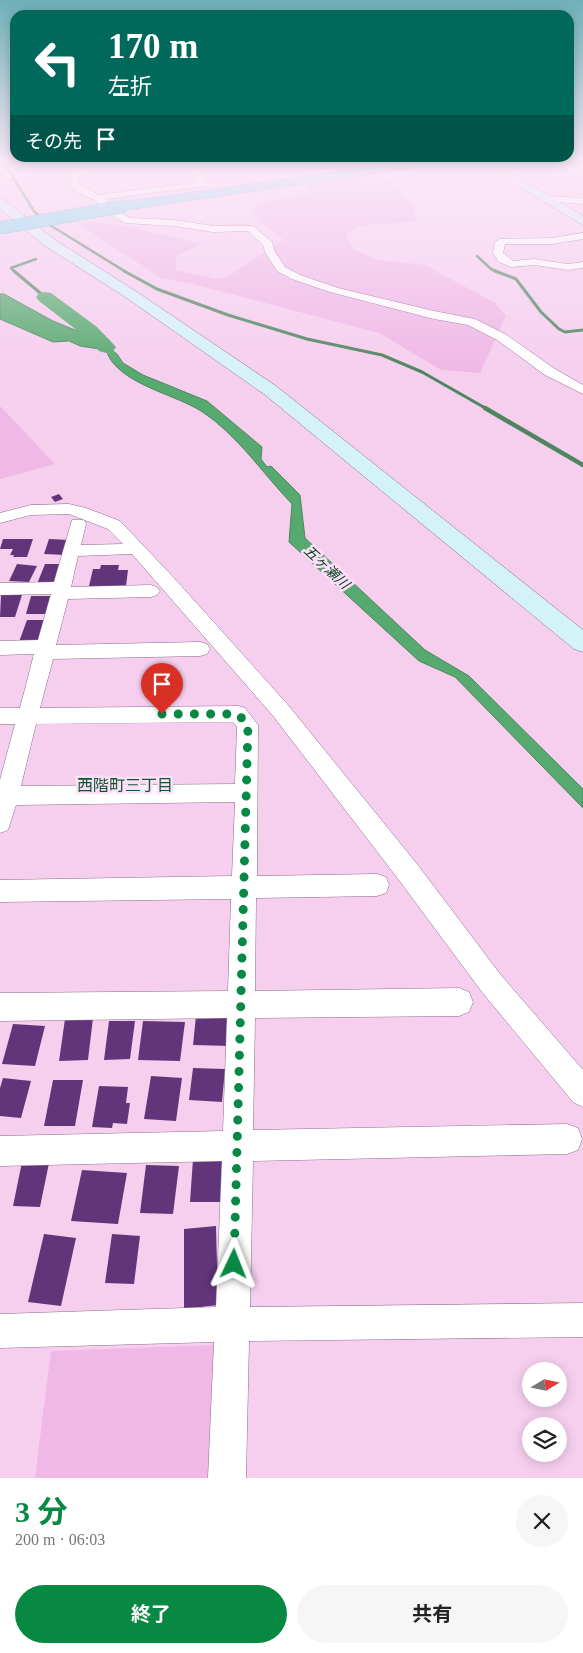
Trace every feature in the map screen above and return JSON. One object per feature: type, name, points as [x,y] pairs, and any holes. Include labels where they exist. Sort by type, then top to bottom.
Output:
[{"type":"street","points":[[37,233],[50,243],[137,298],[270,390],[583,642]]},
{"type":"street","points":[[256,233],[268,244],[270,252],[281,268],[296,277],[334,290],[434,315],[471,322],[501,337],[550,372],[583,390]]},
{"type":"street","points":[[583,236],[548,241],[520,238],[508,240],[500,242],[498,253],[503,260],[511,264],[534,262],[568,267],[583,265]]},
{"type":"street","points":[[0,518],[31,510],[52,508],[80,511],[114,525],[175,589],[280,711],[402,864],[491,983],[583,1092]]},
{"type":"street","points":[[0,823],[4,796],[29,716],[78,524]]},
{"type":"street","points":[[72,551],[136,549]]},
{"type":"street","points":[[0,589],[151,591]]},
{"type":"street","points":[[0,648],[200,649]]},
{"type":"street","points":[[0,716],[238,714],[248,725],[238,1145],[227,1478]]},
{"type":"street","points":[[4,796],[246,792]]},
{"type":"street","points":[[0,891],[377,885]]},
{"type":"street","points":[[0,1007],[459,1002]]},
{"type":"street","points":[[0,1151],[567,1139]]},
{"type":"street","points":[[0,1331],[232,1324],[583,1320]]},
{"type":"shaded area","points":[[93,233],[155,233],[201,244],[176,256],[176,270],[216,279],[228,276],[284,240],[275,233],[348,233],[345,235],[355,250],[379,260],[425,265],[495,303],[506,316],[480,373],[441,370],[379,333],[193,284],[161,278]]},
{"type":"shaded area","points":[[0,406],[55,464],[0,479]]},
{"type":"shaded area","points":[[214,1345],[209,1478],[35,1478],[51,1351]]},
{"type":"water","name":"五ヶ瀬川","points":[[0,294],[4,294],[53,321],[85,334],[108,347],[117,354],[123,363],[143,375],[207,401],[262,447],[261,459],[267,467],[271,466],[300,495],[305,538],[425,650],[469,676],[583,789],[583,808],[455,677],[419,661],[289,542],[292,504],[227,431],[191,405],[132,379],[114,364],[106,350],[80,346],[69,341],[53,342],[0,319]]},
{"type":"building","points":[[59,494],[63,499],[55,502],[51,497]]},
{"type":"building","points":[[3,539],[33,539],[27,557],[13,557],[14,555],[10,555],[13,549],[0,549]]},
{"type":"building","points":[[49,539],[70,540],[65,555],[44,554]]},
{"type":"building","points":[[17,564],[37,566],[29,582],[9,581]]},
{"type":"building","points":[[45,564],[64,564],[56,585],[37,584]]},
{"type":"building","points":[[101,565],[119,565],[118,570],[128,570],[126,586],[89,586],[93,569],[100,569]]},
{"type":"building","points":[[1,595],[22,595],[15,617],[0,617]]},
{"type":"building","points":[[31,596],[52,596],[47,614],[26,614]]},
{"type":"building","points":[[27,620],[46,620],[39,643],[19,642]]},
{"type":"building","points":[[196,1016],[232,1016],[230,1046],[193,1045]]},
{"type":"building","points":[[93,1018],[88,1060],[59,1061],[65,1019]]},
{"type":"building","points":[[109,1021],[135,1021],[130,1059],[104,1060]]},
{"type":"building","points":[[143,1021],[185,1022],[180,1061],[138,1060]]},
{"type":"building","points":[[13,1024],[45,1026],[35,1066],[2,1064]]},
{"type":"building","points":[[193,1068],[225,1069],[222,1102],[189,1100]]},
{"type":"building","points":[[151,1076],[182,1078],[176,1121],[144,1119]]},
{"type":"building","points":[[3,1078],[31,1081],[21,1118],[0,1116],[0,1088]]},
{"type":"building","points":[[53,1080],[83,1080],[75,1126],[44,1126]]},
{"type":"building","points":[[99,1086],[128,1087],[126,1103],[130,1103],[127,1124],[113,1123],[112,1128],[92,1127]]},
{"type":"building","points":[[193,1159],[224,1159],[222,1202],[190,1202]]},
{"type":"building","points":[[22,1162],[49,1163],[40,1207],[13,1206]]},
{"type":"building","points":[[146,1165],[179,1166],[173,1214],[140,1213]]},
{"type":"building","points":[[82,1170],[127,1173],[118,1224],[71,1221]]},
{"type":"building","points":[[216,1226],[218,1305],[184,1309],[184,1229]]},
{"type":"building","points":[[44,1234],[76,1238],[61,1306],[28,1302]]},
{"type":"building","points":[[112,1234],[140,1236],[134,1284],[105,1283]]},
{"type":"waterway","points":[[63,233],[126,272]]},
{"type":"waterway","points":[[477,256],[491,269],[498,272]]},
{"type":"waterway","points":[[14,271],[11,268],[36,259]]},
{"type":"waterway","points":[[14,271],[45,297]]},
{"type":"waterway","points":[[124,271],[157,289],[228,315],[307,339],[382,355],[422,372],[487,409]]},
{"type":"waterway","points":[[495,271],[516,279],[541,312],[559,329],[565,332],[583,330]]},
{"type":"waterway","points":[[45,297],[90,331],[106,347]]},
{"type":"waterway","points":[[485,408],[583,465]]},
{"type":"district","name":"西階町三丁目","points":[[125,785]]},
{"type":"route","points":[[162,714],[238,714],[248,725],[234,1264]]}]
